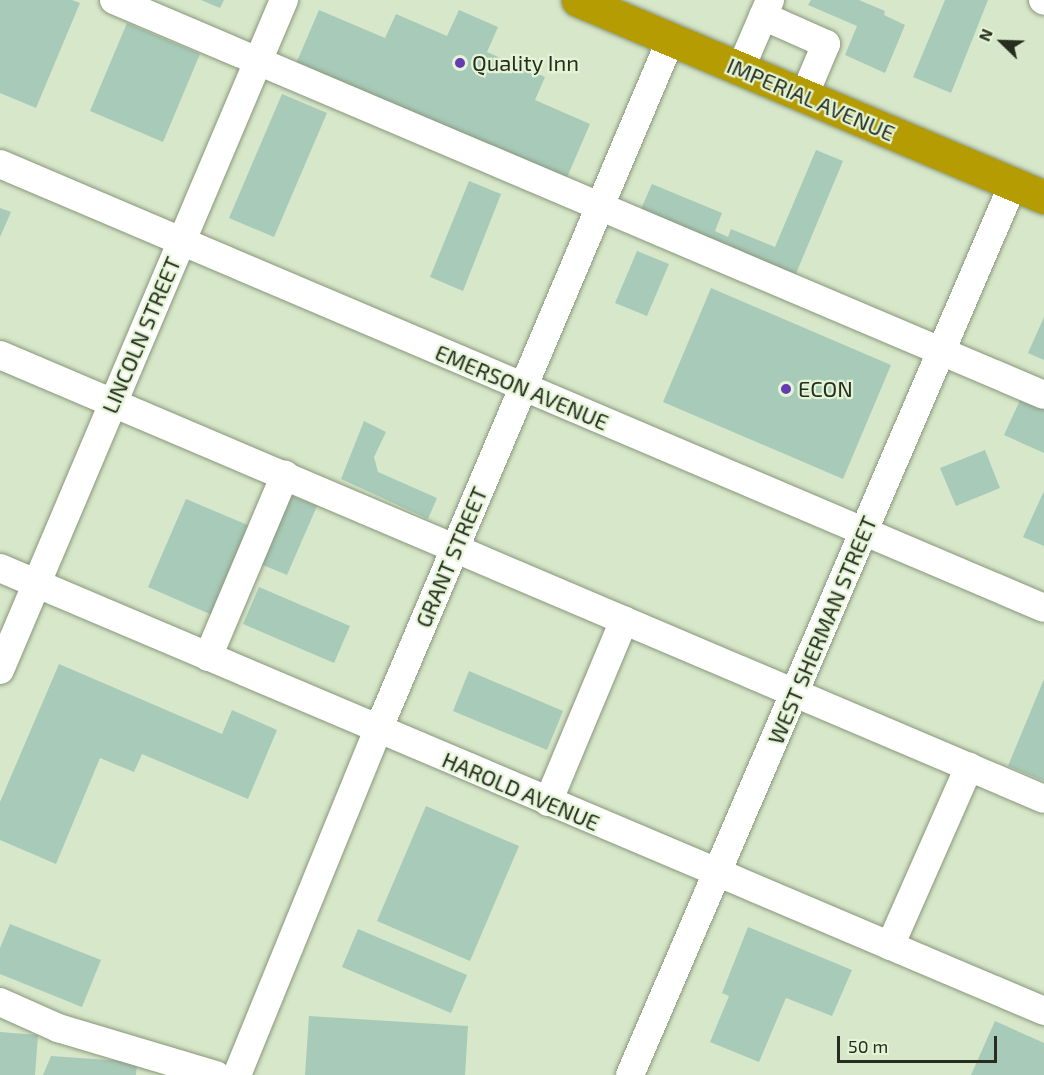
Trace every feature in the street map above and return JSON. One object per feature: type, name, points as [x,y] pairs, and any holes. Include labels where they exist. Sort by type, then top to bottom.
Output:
[{"type":"highway","name":"IMPERIAL AVENUE","points":[[578,0],[670,41],[1044,197]]},
{"type":"street","points":[[114,0],[1044,395]]},
{"type":"street","name":"LINCOLN STREET","points":[[0,670],[284,0]]},
{"type":"street","points":[[740,70],[767,8],[826,44],[804,96]]},
{"type":"street","name":"GRANT STREET","points":[[237,1075],[378,730],[670,41]]},
{"type":"street","name":"EMERSON AVENUE","points":[[0,164],[1044,608]]},
{"type":"street","name":"WEST SHERMAN STREET","points":[[630,1075],[1013,184]]},
{"type":"street","points":[[0,355],[1044,799]]},
{"type":"street","points":[[208,657],[285,476]]},
{"type":"street","name":"HAROLD AVENUE","points":[[0,568],[1044,1011]]},
{"type":"street","points":[[548,802],[624,620]]},
{"type":"street","points":[[890,946],[969,767]]},
{"type":"street","points":[[0,1002],[58,1028],[216,1075]]},
{"type":"building","points":[[0,0],[72,0],[80,3],[36,108],[0,93]]},
{"type":"building","points":[[201,0],[224,0],[220,8]]},
{"type":"building","points":[[811,0],[859,0],[885,11],[884,15],[905,25],[885,73],[845,55],[857,26],[808,5]]},
{"type":"building","points":[[945,0],[988,0],[951,93],[913,77]]},
{"type":"building","points":[[319,10],[385,38],[396,14],[447,36],[459,10],[498,27],[487,52],[545,77],[535,100],[590,124],[565,182],[295,66]]},
{"type":"building","points":[[127,23],[200,54],[163,142],[90,111]]},
{"type":"building","points":[[282,94],[327,113],[274,237],[229,218]]},
{"type":"building","points":[[816,150],[843,161],[795,276],[640,211],[652,184],[722,213],[715,231],[728,237],[731,229],[775,247]]},
{"type":"building","points":[[469,181],[501,194],[463,291],[430,277]]},
{"type":"building","points":[[0,208],[11,212],[0,237]]},
{"type":"building","points":[[637,251],[669,264],[647,316],[615,303]]},
{"type":"building","points":[[711,288],[891,365],[843,479],[663,402]]},
{"type":"building","points":[[1044,317],[1044,360],[1028,353]]},
{"type":"building","points":[[1021,398],[1044,409],[1044,453],[1004,435]]},
{"type":"building","points":[[364,421],[386,432],[374,457],[378,472],[437,498],[428,519],[341,479]]},
{"type":"building","points":[[985,450],[1000,488],[956,506],[940,468]]},
{"type":"building","points":[[1044,491],[1044,546],[1023,537]]},
{"type":"building","points":[[288,494],[317,506],[287,575],[258,563]]},
{"type":"building","points":[[186,499],[250,526],[212,615],[148,587]]},
{"type":"building","points":[[259,587],[350,626],[334,663],[243,624]]},
{"type":"building","points":[[59,664],[222,734],[232,710],[277,730],[248,799],[142,754],[134,772],[100,758],[56,864],[0,840],[0,802]]},
{"type":"building","points":[[469,671],[563,711],[547,750],[453,711]]},
{"type":"building","points":[[1044,679],[1044,781],[1008,766]]},
{"type":"building","points":[[426,806],[519,846],[470,961],[377,921]]},
{"type":"building","points":[[10,924],[101,960],[82,1007],[0,974],[0,948]]},
{"type":"building","points":[[748,927],[852,970],[832,1016],[786,998],[759,1062],[710,1042],[729,996],[722,993]]},
{"type":"building","points":[[358,929],[467,975],[451,1013],[342,967]]},
{"type":"building","points":[[309,1016],[468,1026],[465,1075],[305,1075]]},
{"type":"building","points":[[995,1021],[1044,1043],[1044,1075],[971,1075]]},
{"type":"building","points":[[0,1032],[38,1035],[35,1075],[0,1075]]},
{"type":"building","points":[[51,1056],[137,1062],[136,1075],[43,1075]]},
{"type":"place","name":"Quality Inn","points":[[460,63]]},
{"type":"place","name":"ECON","points":[[786,389]]}]
